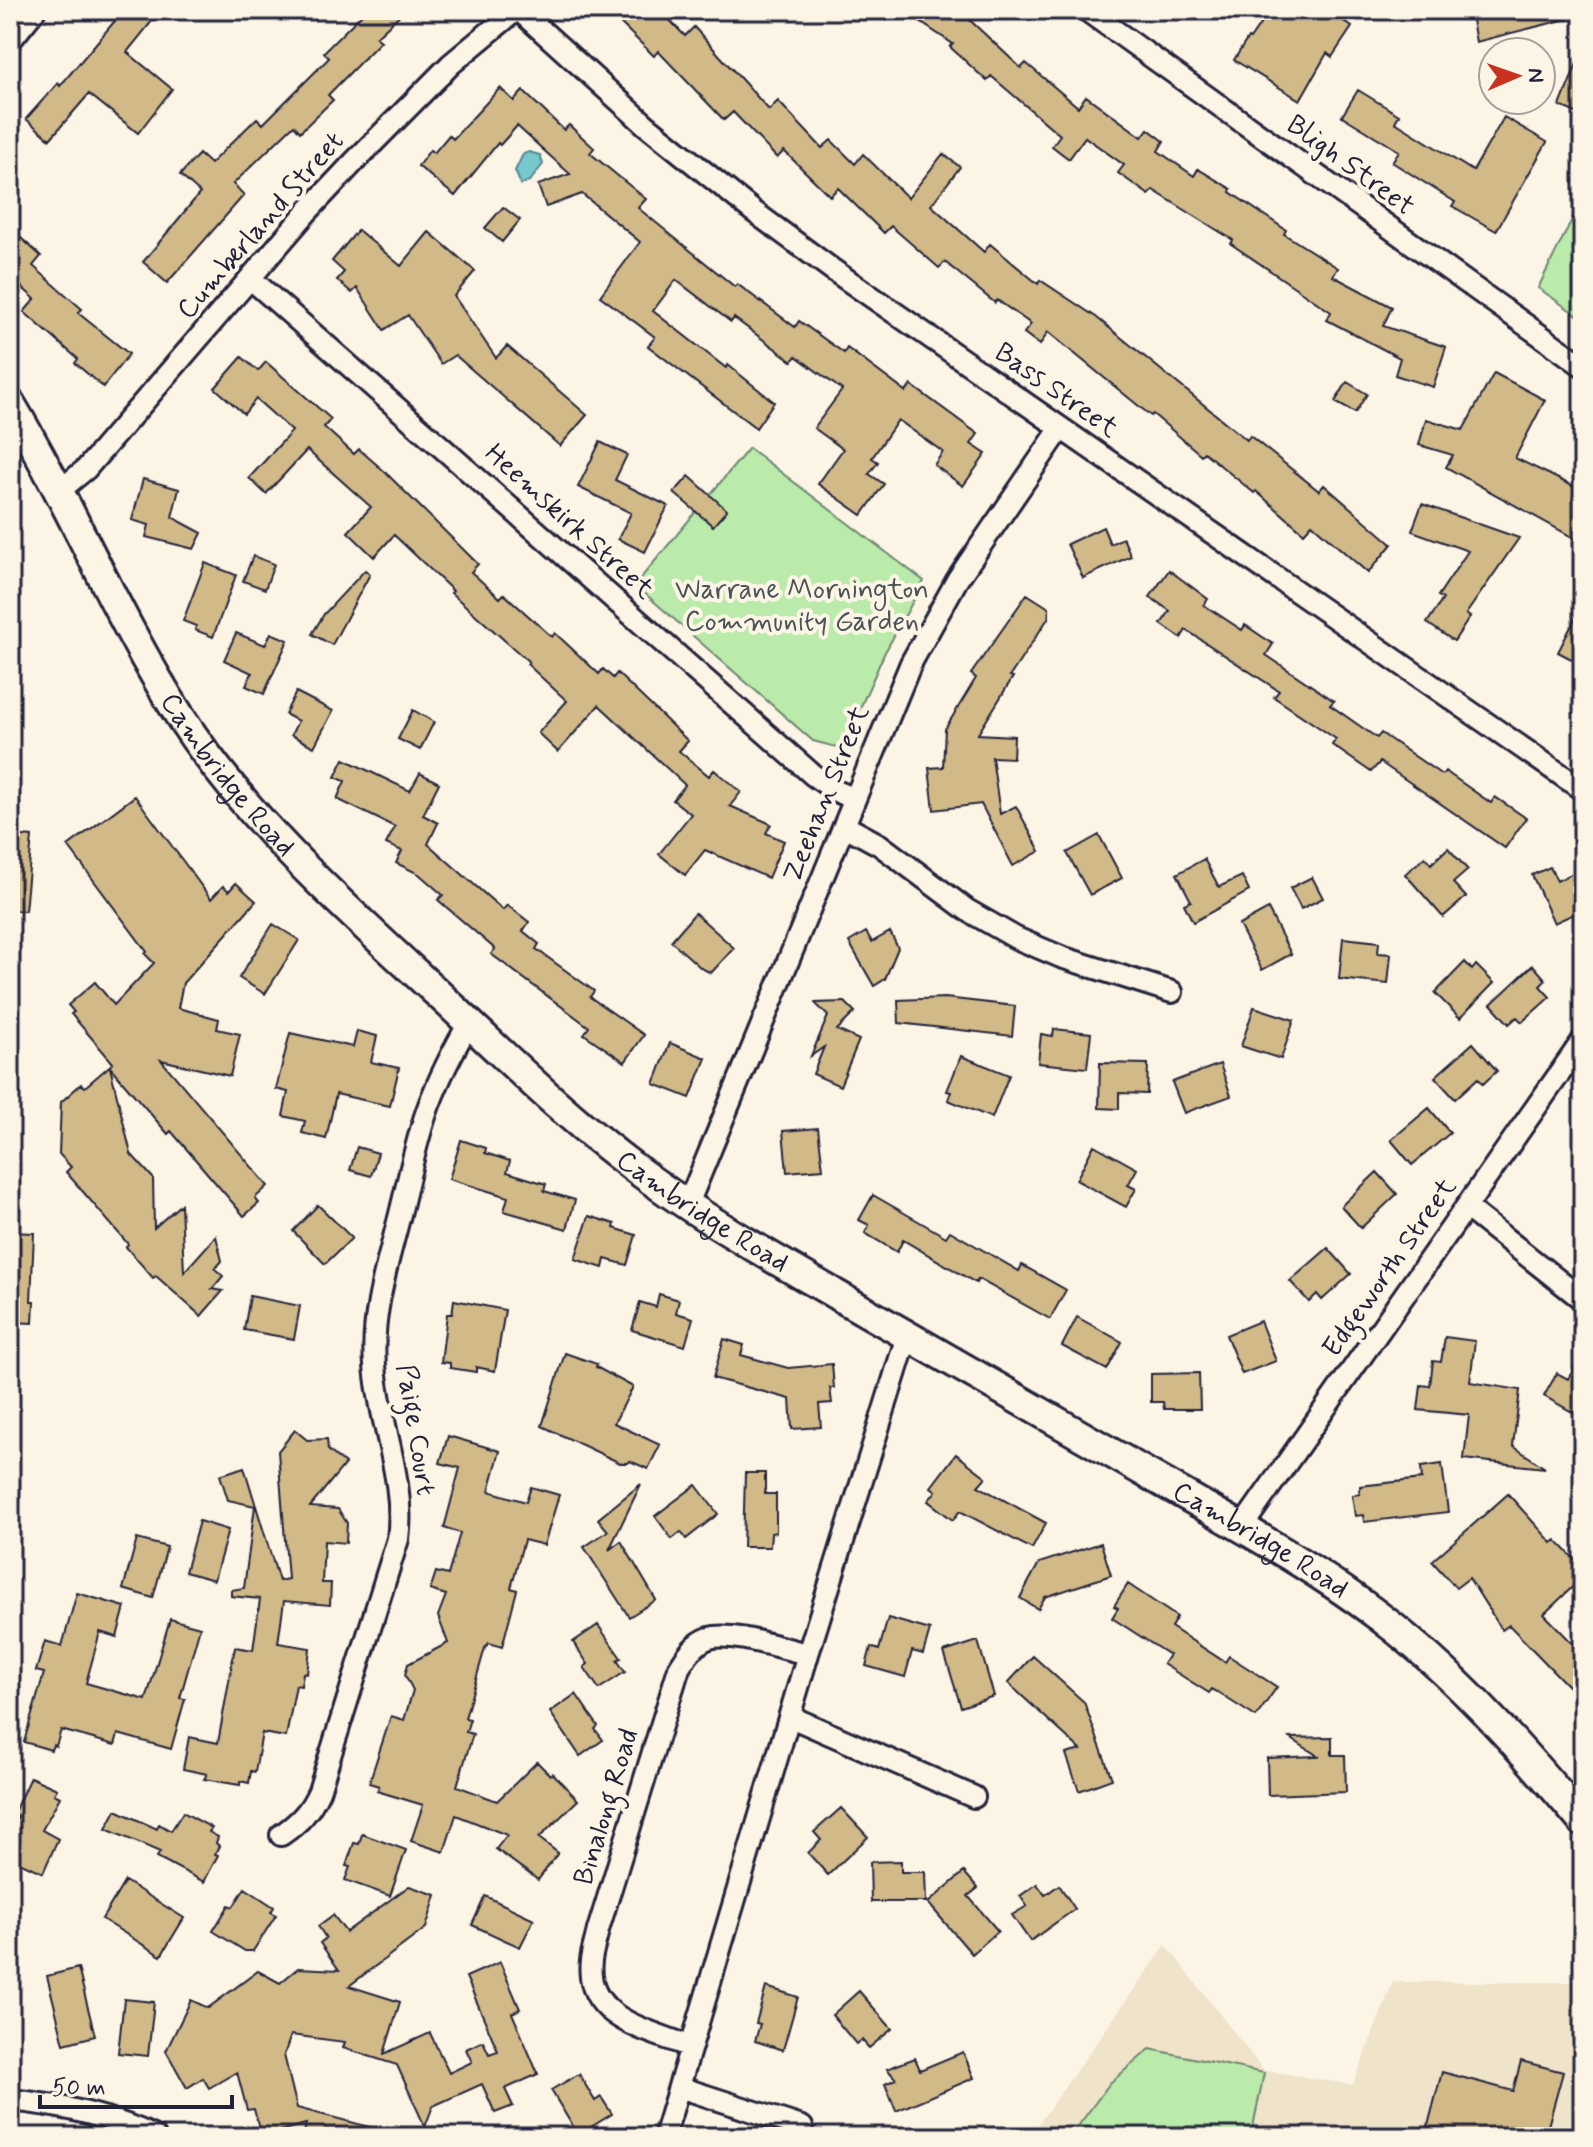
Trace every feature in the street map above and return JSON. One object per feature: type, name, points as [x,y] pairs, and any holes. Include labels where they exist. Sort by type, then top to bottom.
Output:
[{"type":"main road","name":"Cambridge Road","points":[[10,403],[146,661],[182,720],[230,785],[306,872],[469,1023],[604,1144],[652,1181],[907,1336],[1242,1527],[1360,1604],[1416,1647],[1483,1710],[1541,1771],[1583,1822]]},
{"type":"street","points":[[10,41],[35,10]]},
{"type":"street","name":"Cumberland Street","points":[[59,491],[86,469],[307,212],[364,151],[451,64],[518,10]]},
{"type":"street","name":"Bass Street","points":[[518,10],[646,125],[833,270],[1583,790]]},
{"type":"street","name":"Bligh Street","points":[[1086,10],[1583,366]]},
{"type":"street","name":"Heemskirk Street","points":[[251,279],[813,775],[836,791],[855,799]]},
{"type":"street","name":"Zeehan Street","points":[[688,1204],[911,663],[957,580],[1061,428]]},
{"type":"street","points":[[845,826],[880,845],[967,910],[1016,938],[1061,957],[1172,992]]},
{"type":"street","name":"Paige Court","points":[[281,1835],[300,1822],[311,1809],[319,1791],[398,1539],[401,1514],[398,1485],[376,1388],[376,1320],[384,1276],[428,1107],[447,1062],[469,1023]]},
{"type":"street","name":"Edgeworth Street","points":[[1242,1527],[1583,1040]]},
{"type":"street","points":[[1467,1208],[1583,1300]]},
{"type":"street","points":[[664,2137],[808,1654],[907,1336]]},
{"type":"street","name":"Binalong Road","points":[[691,2047],[617,2017],[601,2004],[591,1977],[598,1930],[679,1668],[685,1658],[701,1642],[722,1636],[808,1654]]},
{"type":"street","points":[[791,1717],[974,1797]]},
{"type":"street","points":[[679,2087],[802,2127]]},
{"type":"street","points":[[10,2100],[86,2111],[125,2123],[155,2137]]},
{"type":"shaded area","points":[[1166,1945],[1263,2070],[1353,2085],[1393,1982],[1583,1982],[1583,2137],[1029,2137]]},
{"type":"green space","points":[[1583,197],[1583,319],[1538,288]]},
{"type":"green space","name":"Warrane Mornington Community Garden","points":[[749,448],[924,581],[884,654],[846,740],[836,747],[813,741],[635,585]]},
{"type":"green space","points":[[1150,2049],[1264,2073],[1251,2137],[1070,2137],[1110,2083]]},
{"type":"water","points":[[523,154],[540,155],[543,164],[531,180],[521,185],[515,171]]},
{"type":"building","points":[[124,10],[161,10],[127,52],[172,89],[138,133],[89,94],[50,139],[26,119],[58,83],[60,86]]},
{"type":"building","points":[[366,10],[405,10],[376,37],[381,41],[328,95],[333,100],[300,132],[294,125],[233,184],[244,195],[167,283],[143,262],[200,193],[180,175],[199,154],[210,164],[257,118],[263,124],[329,58],[324,52]]},
{"type":"building","points":[[607,10],[660,10],[685,36],[694,27],[769,110],[778,101],[822,148],[831,140],[855,164],[863,154],[908,198],[943,154],[960,167],[931,205],[984,252],[990,244],[1038,284],[1040,280],[1096,317],[1247,440],[1250,436],[1319,491],[1324,485],[1392,544],[1368,573],[1312,524],[1304,533],[1256,491],[1254,493],[1204,452],[1201,455],[1048,332],[1040,345],[1024,333],[1031,324],[997,300],[995,303],[945,262],[939,268],[891,226],[884,233],[838,188],[830,196],[784,151],[777,158],[733,112],[724,120],[658,51],[654,56]]},
{"type":"building","points":[[902,10],[959,10],[1021,68],[1026,63],[1078,107],[1086,96],[1142,137],[1148,129],[1164,141],[1158,151],[1194,176],[1198,169],[1231,189],[1230,192],[1286,230],[1284,234],[1338,268],[1333,276],[1392,307],[1383,326],[1446,347],[1433,387],[1395,375],[1400,358],[1327,320],[1331,312],[1231,244],[1233,240],[1153,190],[1149,195],[1118,173],[1124,165],[1085,137],[1069,159],[1052,146],[1060,135],[991,76],[987,81],[950,47],[953,44]]},
{"type":"building","points":[[1270,10],[1328,10],[1352,27],[1332,57],[1327,53],[1300,100],[1234,60]]},
{"type":"building","points":[[1470,10],[1566,10],[1567,19],[1500,36],[1477,36],[1476,42]]},
{"type":"building","points":[[1583,51],[1583,116],[1560,106]]},
{"type":"building","points":[[500,88],[514,101],[523,91],[564,130],[569,125],[594,148],[590,153],[646,199],[638,208],[735,287],[737,284],[795,327],[799,321],[844,353],[847,348],[906,392],[911,385],[978,434],[971,444],[986,454],[963,486],[934,465],[943,452],[898,420],[872,458],[878,462],[869,474],[884,484],[862,515],[818,484],[843,449],[814,428],[842,390],[796,356],[792,361],[734,318],[731,322],[676,280],[653,311],[774,402],[756,428],[648,346],[655,337],[600,296],[640,242],[582,194],[546,207],[538,185],[570,174],[517,126],[500,145],[498,143],[455,196],[418,166],[430,150],[434,153],[449,135],[453,139]]},
{"type":"building","points":[[1358,90],[1399,115],[1395,122],[1473,171],[1504,117],[1547,142],[1496,231],[1452,206],[1455,202],[1392,162],[1399,151],[1342,116]]},
{"type":"building","points":[[503,207],[520,220],[502,242],[485,228]]},
{"type":"building","points":[[10,228],[41,256],[33,266],[82,309],[78,313],[129,354],[103,387],[75,363],[78,359],[24,312],[35,299],[17,283],[10,291]]},
{"type":"building","points":[[358,230],[401,266],[429,232],[475,271],[454,296],[496,358],[507,346],[587,415],[560,446],[455,355],[441,364],[408,315],[384,330],[357,288],[352,293],[337,280],[344,272],[332,261]]},
{"type":"building","points":[[242,357],[258,371],[266,362],[331,419],[324,427],[354,454],[359,449],[384,471],[478,564],[471,572],[500,598],[504,594],[552,637],[555,633],[599,674],[603,669],[613,678],[617,673],[688,741],[679,751],[709,776],[714,770],[741,792],[730,806],[771,824],[766,833],[784,841],[768,878],[705,850],[685,875],[659,854],[691,814],[673,800],[685,785],[599,705],[558,752],[538,733],[567,701],[394,535],[374,557],[348,532],[371,507],[307,450],[266,494],[249,478],[292,431],[256,399],[244,414],[215,388]]},
{"type":"building","points":[[1494,373],[1545,400],[1515,458],[1583,491],[1583,543],[1446,467],[1453,455],[1419,445],[1426,419],[1463,430]]},
{"type":"building","points":[[1347,382],[1367,394],[1355,413],[1335,402]]},
{"type":"building","points":[[600,442],[627,455],[615,480],[668,506],[645,552],[618,539],[631,513],[578,487]]},
{"type":"building","points":[[689,476],[727,510],[713,526],[674,493]]},
{"type":"building","points":[[143,479],[179,489],[172,517],[202,533],[194,549],[146,537],[149,525],[132,520]]},
{"type":"building","points":[[1422,504],[1519,538],[1466,614],[1470,617],[1454,641],[1427,623],[1443,599],[1438,596],[1468,551],[1412,531]]},
{"type":"building","points":[[1103,527],[1110,544],[1123,538],[1131,556],[1083,578],[1067,544]]},
{"type":"building","points":[[253,556],[274,564],[265,589],[243,581]]},
{"type":"building","points":[[205,563],[236,575],[213,637],[183,621]]},
{"type":"building","points":[[365,570],[370,574],[332,645],[312,634],[324,614]]},
{"type":"building","points":[[1169,570],[1208,599],[1204,605],[1242,630],[1245,625],[1273,644],[1266,655],[1334,701],[1330,705],[1377,738],[1381,733],[1442,775],[1445,771],[1491,803],[1495,797],[1526,818],[1505,848],[1380,762],[1371,772],[1332,745],[1336,739],[1274,697],[1279,691],[1186,630],[1181,638],[1161,624],[1170,611],[1150,597]]},
{"type":"building","points":[[1027,594],[1049,608],[1049,617],[1010,676],[1013,677],[978,734],[1014,736],[1013,758],[992,757],[1000,814],[1016,806],[1040,851],[1013,866],[981,804],[934,810],[929,768],[943,767],[945,729],[976,678],[971,674]]},
{"type":"building","points":[[1583,603],[1583,665],[1558,652]]},
{"type":"building","points":[[236,633],[265,645],[271,633],[288,640],[264,694],[246,686],[252,673],[224,660]]},
{"type":"building","points":[[296,692],[333,711],[314,747],[291,735],[298,721],[285,714]]},
{"type":"building","points":[[413,710],[434,722],[420,750],[398,739]]},
{"type":"building","points":[[344,759],[410,791],[420,773],[439,783],[423,815],[438,823],[428,844],[503,910],[507,905],[529,922],[523,931],[539,944],[536,949],[594,991],[590,997],[644,1035],[625,1062],[584,1034],[589,1027],[491,954],[495,949],[438,900],[443,895],[419,874],[396,863],[402,851],[386,844],[395,827],[337,799],[345,781],[335,777]]},
{"type":"building","points":[[135,796],[211,899],[223,886],[229,891],[236,883],[256,901],[183,983],[178,1008],[219,1019],[217,1029],[240,1034],[230,1076],[161,1060],[268,1186],[255,1198],[259,1203],[244,1216],[171,1131],[168,1134],[110,1067],[131,1154],[153,1178],[154,1228],[181,1204],[184,1272],[216,1236],[222,1261],[215,1269],[223,1276],[212,1289],[223,1291],[201,1316],[156,1276],[153,1278],[66,1172],[71,1167],[59,1154],[61,1102],[81,1084],[85,1087],[113,1063],[71,1014],[74,1012],[68,1005],[95,982],[114,1005],[154,963],[68,846]]},
{"type":"building","points":[[12,835],[32,837],[25,911],[10,910]]},
{"type":"building","points":[[1099,835],[1122,878],[1090,895],[1067,853]]},
{"type":"building","points":[[1448,848],[1468,870],[1453,883],[1466,897],[1443,917],[1405,874],[1425,857],[1431,864]]},
{"type":"building","points":[[1204,859],[1219,887],[1242,876],[1249,891],[1193,922],[1184,904],[1191,901],[1177,874]]},
{"type":"building","points":[[1550,867],[1557,881],[1575,872],[1583,889],[1583,910],[1554,923],[1532,875]]},
{"type":"building","points":[[1312,877],[1323,898],[1301,909],[1290,888]]},
{"type":"building","points":[[1268,909],[1291,954],[1262,970],[1239,925]]},
{"type":"building","points":[[695,913],[734,948],[711,973],[671,941]]},
{"type":"building","points":[[273,924],[299,940],[265,994],[239,978]]},
{"type":"building","points":[[866,932],[872,942],[890,932],[898,948],[885,979],[874,986],[849,942]]},
{"type":"building","points":[[1343,938],[1379,942],[1378,953],[1391,954],[1388,984],[1339,979]]},
{"type":"building","points":[[1465,962],[1472,970],[1476,965],[1494,983],[1460,1018],[1435,993]]},
{"type":"building","points":[[1533,965],[1546,980],[1540,986],[1550,997],[1522,1022],[1517,1017],[1509,1024],[1491,1004]]},
{"type":"building","points":[[945,998],[1015,1006],[1012,1036],[899,1023],[898,1000]]},
{"type":"building","points":[[845,1002],[855,1012],[837,1030],[859,1040],[840,1086],[813,1074],[824,1047],[811,1056],[828,1016],[815,1003]]},
{"type":"building","points":[[1254,1007],[1294,1020],[1281,1059],[1241,1046]]},
{"type":"building","points":[[1054,1029],[1091,1033],[1087,1068],[1038,1063],[1041,1034],[1053,1036]]},
{"type":"building","points":[[357,1031],[377,1036],[371,1062],[399,1068],[390,1106],[336,1094],[326,1139],[302,1133],[305,1121],[283,1116],[288,1092],[276,1089],[290,1033],[353,1047]]},
{"type":"building","points":[[670,1043],[706,1058],[690,1098],[654,1084]]},
{"type":"building","points":[[1473,1043],[1497,1071],[1483,1084],[1478,1078],[1455,1099],[1435,1077]]},
{"type":"building","points":[[961,1056],[1009,1075],[992,1118],[948,1100],[951,1092],[947,1091]]},
{"type":"building","points":[[1100,1063],[1148,1064],[1147,1094],[1119,1093],[1119,1109],[1099,1108]]},
{"type":"building","points":[[1220,1064],[1231,1096],[1184,1113],[1172,1082]]},
{"type":"building","points":[[1429,1108],[1450,1133],[1412,1165],[1391,1140]]},
{"type":"building","points":[[818,1128],[823,1169],[787,1172],[783,1131]]},
{"type":"building","points":[[461,1140],[486,1148],[485,1153],[510,1161],[507,1172],[546,1184],[544,1191],[575,1200],[567,1229],[504,1211],[508,1197],[449,1179]]},
{"type":"building","points":[[1094,1145],[1137,1169],[1128,1185],[1136,1189],[1126,1207],[1076,1180]]},
{"type":"building","points":[[357,1147],[378,1153],[371,1176],[350,1170]]},
{"type":"building","points":[[1377,1172],[1397,1194],[1361,1228],[1341,1206]]},
{"type":"building","points":[[873,1195],[946,1237],[950,1231],[1019,1271],[1022,1265],[1066,1290],[1050,1319],[978,1279],[976,1283],[903,1240],[897,1252],[865,1233],[869,1225],[859,1220]]},
{"type":"building","points":[[318,1205],[352,1238],[325,1264],[293,1231]]},
{"type":"building","points":[[589,1216],[636,1235],[627,1265],[605,1259],[603,1268],[575,1259]]},
{"type":"building","points":[[10,1232],[34,1233],[33,1323],[10,1322]]},
{"type":"building","points":[[1328,1248],[1351,1274],[1322,1300],[1317,1294],[1309,1302],[1290,1281]]},
{"type":"building","points":[[659,1294],[679,1300],[676,1313],[693,1318],[685,1346],[632,1330],[640,1302],[656,1307]]},
{"type":"building","points":[[250,1296],[300,1306],[294,1339],[244,1330]]},
{"type":"building","points":[[454,1300],[505,1310],[495,1371],[476,1367],[476,1372],[450,1368],[450,1363],[441,1362],[447,1314],[452,1314]]},
{"type":"building","points":[[1077,1317],[1122,1342],[1107,1370],[1062,1346]]},
{"type":"building","points":[[1260,1321],[1276,1361],[1242,1374],[1226,1335]]},
{"type":"building","points":[[1445,1337],[1475,1341],[1470,1382],[1520,1390],[1513,1446],[1545,1468],[1464,1459],[1469,1415],[1418,1410],[1421,1385],[1430,1386],[1433,1361],[1441,1362]]},
{"type":"building","points":[[724,1339],[744,1345],[741,1355],[788,1368],[832,1364],[832,1403],[819,1404],[821,1427],[792,1429],[790,1399],[713,1378]]},
{"type":"building","points":[[565,1353],[597,1364],[596,1367],[633,1387],[614,1423],[660,1445],[648,1469],[630,1461],[620,1463],[542,1426]]},
{"type":"building","points":[[1583,1353],[1583,1418],[1544,1396],[1557,1373],[1568,1379]]},
{"type":"building","points":[[1199,1373],[1200,1409],[1164,1409],[1163,1402],[1151,1402],[1151,1374]]},
{"type":"building","points":[[295,1430],[307,1440],[327,1439],[328,1450],[345,1464],[310,1507],[338,1509],[347,1523],[346,1543],[324,1541],[322,1583],[331,1583],[330,1605],[284,1601],[278,1643],[310,1648],[307,1674],[303,1673],[301,1686],[296,1685],[286,1737],[262,1733],[255,1772],[251,1771],[249,1783],[240,1781],[240,1785],[204,1779],[207,1774],[183,1769],[189,1737],[218,1743],[235,1647],[253,1650],[260,1599],[231,1596],[231,1590],[244,1588],[255,1506],[228,1500],[220,1475],[244,1467],[279,1581],[288,1579],[278,1451]]},
{"type":"building","points":[[448,1436],[500,1451],[489,1491],[526,1502],[531,1487],[559,1495],[544,1545],[524,1540],[511,1588],[517,1590],[502,1647],[489,1643],[485,1648],[465,1718],[470,1719],[466,1732],[473,1734],[457,1786],[497,1801],[537,1762],[578,1800],[539,1838],[558,1853],[538,1880],[496,1849],[507,1835],[456,1815],[444,1852],[411,1841],[423,1805],[377,1791],[379,1786],[369,1783],[391,1716],[404,1720],[413,1690],[405,1675],[408,1664],[448,1643],[438,1616],[446,1595],[430,1590],[436,1572],[448,1575],[460,1533],[444,1528],[460,1468],[440,1463]]},
{"type":"building","points":[[956,1454],[986,1477],[978,1486],[1046,1523],[1032,1549],[960,1511],[953,1520],[928,1501],[936,1491],[931,1487]]},
{"type":"building","points":[[1442,1464],[1448,1512],[1364,1522],[1363,1515],[1355,1516],[1352,1495],[1360,1494],[1360,1486],[1422,1479],[1421,1467]]},
{"type":"building","points":[[745,1473],[765,1473],[765,1494],[776,1494],[776,1532],[771,1533],[770,1547],[743,1547]]},
{"type":"building","points":[[641,1484],[609,1550],[621,1541],[656,1600],[629,1617],[584,1547],[608,1531],[598,1519]]},
{"type":"building","points":[[696,1485],[718,1514],[686,1539],[681,1532],[672,1539],[655,1516]]},
{"type":"building","points":[[1508,1494],[1552,1543],[1556,1540],[1583,1568],[1583,1577],[1544,1614],[1583,1654],[1583,1672],[1568,1686],[1509,1625],[1502,1630],[1469,1578],[1456,1588],[1432,1561]]},
{"type":"building","points":[[199,1521],[228,1530],[214,1580],[185,1572]]},
{"type":"building","points":[[137,1539],[167,1547],[153,1598],[123,1589]]},
{"type":"building","points":[[1101,1543],[1111,1575],[1045,1597],[1038,1609],[1020,1598],[1039,1563]]},
{"type":"building","points":[[1128,1584],[1177,1617],[1171,1627],[1225,1662],[1229,1656],[1277,1687],[1256,1717],[1212,1689],[1209,1693],[1163,1664],[1169,1655],[1112,1618],[1118,1608],[1114,1606]]},
{"type":"building","points":[[77,1593],[125,1607],[117,1637],[100,1632],[86,1683],[146,1700],[170,1619],[200,1627],[180,1698],[185,1699],[171,1749],[118,1734],[115,1745],[61,1730],[56,1746],[53,1745],[51,1750],[24,1742],[44,1673],[36,1671],[45,1641],[62,1646]]},
{"type":"building","points":[[888,1618],[930,1630],[923,1654],[912,1651],[905,1677],[866,1666],[871,1647],[879,1650]]},
{"type":"building","points":[[598,1625],[621,1658],[617,1660],[625,1672],[599,1689],[584,1667],[588,1664],[573,1642]]},
{"type":"building","points":[[978,1641],[994,1696],[961,1707],[944,1652]]},
{"type":"building","points":[[1033,1656],[1084,1702],[1112,1779],[1079,1791],[1066,1754],[1081,1750],[1008,1683]]},
{"type":"building","points":[[576,1694],[598,1726],[595,1729],[603,1740],[580,1756],[550,1712]]},
{"type":"building","points":[[1332,1737],[1332,1755],[1345,1755],[1346,1792],[1268,1795],[1267,1758],[1318,1756],[1290,1738]]},
{"type":"building","points":[[30,1777],[57,1789],[54,1794],[60,1797],[42,1830],[58,1839],[43,1873],[15,1860],[19,1852],[10,1848],[10,1835],[18,1816],[13,1814]]},
{"type":"building","points":[[841,1808],[868,1837],[828,1875],[808,1853],[821,1840],[814,1832]]},
{"type":"building","points":[[116,1810],[157,1829],[159,1824],[171,1831],[183,1812],[212,1828],[209,1832],[218,1837],[216,1843],[219,1846],[215,1854],[218,1855],[204,1882],[157,1857],[160,1852],[106,1829]]},
{"type":"building","points":[[362,1834],[406,1850],[390,1896],[345,1880],[354,1843],[359,1844]]},
{"type":"building","points":[[901,1861],[901,1872],[925,1872],[926,1902],[871,1902],[870,1862]]},
{"type":"building","points":[[964,1872],[978,1888],[968,1896],[998,1931],[972,1954],[928,1903]]},
{"type":"building","points":[[125,1881],[184,1918],[161,1956],[102,1919]]},
{"type":"building","points":[[1037,1884],[1045,1895],[1059,1885],[1075,1909],[1030,1941],[1012,1915],[1027,1906],[1020,1896]]},
{"type":"building","points":[[409,1886],[436,1895],[426,1928],[349,1986],[400,2002],[384,2054],[430,2033],[449,2073],[472,2062],[466,2049],[483,2041],[489,2054],[498,2051],[466,1977],[500,1962],[520,2009],[512,2013],[538,2074],[505,2089],[513,2106],[495,2113],[482,2084],[433,2106],[425,2127],[397,2065],[343,2048],[345,2042],[291,2035],[284,2055],[297,2108],[381,2130],[381,2137],[303,2137],[306,2124],[261,2136],[254,2109],[247,2110],[237,2072],[209,2088],[203,2078],[187,2088],[166,2051],[191,2000],[208,2008],[258,1971],[280,1983],[298,1968],[339,1970],[320,1943],[326,1938],[318,1926],[333,1915],[346,1932]]},
{"type":"building","points":[[245,1888],[274,1907],[271,1912],[276,1915],[253,1951],[245,1951],[213,1931],[229,1905],[233,1907]]},
{"type":"building","points":[[485,1896],[534,1919],[520,1947],[472,1925]]},
{"type":"building","points":[[78,1968],[95,2036],[64,2044],[47,1976]]},
{"type":"building","points":[[766,1987],[798,1997],[783,2050],[755,2041],[760,2024],[756,2023]]},
{"type":"building","points":[[859,1991],[892,2029],[869,2048],[862,2040],[856,2044],[832,2015]]},
{"type":"building","points":[[124,1999],[154,2002],[148,2056],[118,2053]]},
{"type":"building","points":[[963,2052],[974,2078],[896,2111],[885,2084],[896,2079],[887,2069],[915,2058],[920,2070]]},
{"type":"building","points":[[1521,2061],[1563,2072],[1545,2137],[1425,2137],[1442,2072],[1513,2091]]},
{"type":"building","points":[[579,2074],[595,2101],[601,2097],[612,2114],[578,2135],[551,2090]]}]
